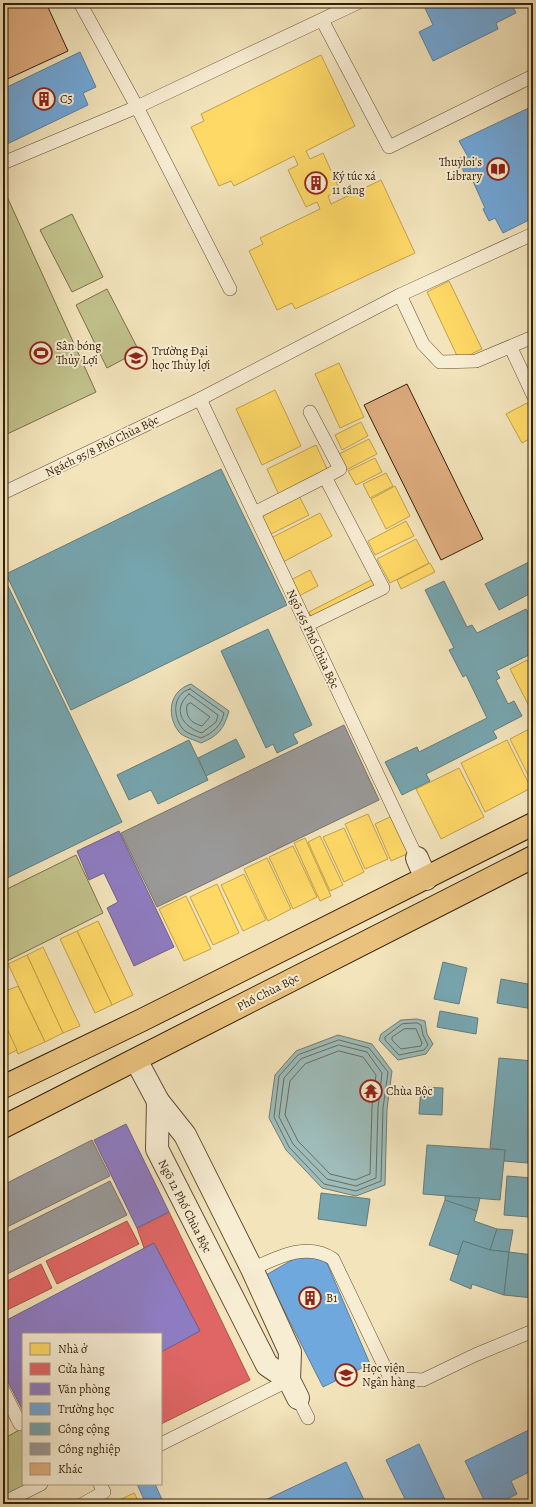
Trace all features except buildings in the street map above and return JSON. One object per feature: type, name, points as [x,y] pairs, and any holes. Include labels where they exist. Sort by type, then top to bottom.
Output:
[{"type":"main road","points":[[3,1087],[122,1030],[426,879],[533,824]]},
{"type":"main road","name":"Phố Chùa Bộc","points":[[3,1127],[136,1060],[462,891],[533,857]]},
{"type":"main road","points":[[122,1030],[136,1060]]},
{"type":"street","name":"Ngõ 165 Phố Chùa Bộc","points":[[417,858],[426,879]]},
{"type":"street","name":"Ngõ 12 Phố Chùa Bộc","points":[[136,1060],[158,1101],[185,1135],[252,1269],[290,1352],[293,1389]]},
{"type":"street","name":"Ngõ 12 Phố Chùa Bộc","points":[[158,1101],[157,1149],[267,1365],[293,1389]]},
{"type":"street","points":[[224,1283],[252,1269]]},
{"type":"lane","points":[[80,3],[137,107],[230,289]]},
{"type":"lane","points":[[3,163],[137,107],[357,3]]},
{"type":"lane","points":[[322,20],[389,147],[533,76]]},
{"type":"lane","name":"Ngách 95/8 Phố Chùa Bộc","points":[[3,493],[200,399],[400,295],[533,234]]},
{"type":"lane","points":[[400,295],[424,344],[440,362],[476,361],[511,348],[533,337]]},
{"type":"lane","points":[[511,348],[533,395]]},
{"type":"lane","name":"Ngõ 165 Phố Chùa Bộc","points":[[200,399],[417,858]]},
{"type":"lane","points":[[254,513],[340,469],[310,412]]},
{"type":"lane","points":[[307,625],[383,588],[325,477]]},
{"type":"lane","points":[[252,1269],[301,1250],[323,1252],[333,1259],[390,1378],[423,1380],[475,1355],[533,1331]]},
{"type":"lane","points":[[162,1444],[293,1389],[308,1418]]},
{"type":"lane","points":[[3,1390],[20,1424]]},
{"type":"lane","points":[[3,1503],[39,1485]]},
{"type":"lane","points":[[83,1504],[104,1492],[100,1485]]},
{"type":"green space","name":"Sân bóng Thủy Lợi","points":[[4,190],[96,392],[3,436],[3,191]]},
{"type":"green space","points":[[72,214],[103,277],[72,292],[40,230]]},
{"type":"green space","points":[[107,289],[139,351],[107,368],[76,305]]},
{"type":"green space","points":[[76,855],[103,913],[3,963],[3,891]]},
{"type":"green space","points":[[22,1429],[22,1485],[30,1485],[3,1499],[3,1439]]},
{"type":"water","points":[[191,684],[229,711],[225,723],[220,731],[212,738],[201,743],[181,734],[172,718],[171,711],[174,698],[184,687]]},
{"type":"water","points":[[417,1019],[425,1021],[427,1034],[433,1044],[426,1054],[398,1060],[379,1040],[381,1034],[401,1020]]},
{"type":"water","points":[[338,1035],[372,1044],[392,1071],[387,1109],[385,1185],[356,1196],[322,1188],[286,1150],[269,1118],[275,1075],[296,1051]]},
{"type":"place","name":"C5","points":[[44,99]]},
{"type":"place","name":"Thuyloi's Library","points":[[498,169]]},
{"type":"place","name":"Ký túc xá 11 tầng","points":[[316,183]]},
{"type":"place","name":"Sân bóng Thủy Lợi","points":[[41,353]]},
{"type":"place","name":"Trường Đại học Thủy lợi","points":[[136,358]]},
{"type":"place","name":"Chùa Bộc","points":[[371,1091]]},
{"type":"place","name":"B1","points":[[310,1298]]},
{"type":"place","name":"Học viện Ngân hàng","points":[[346,1375]]}]
